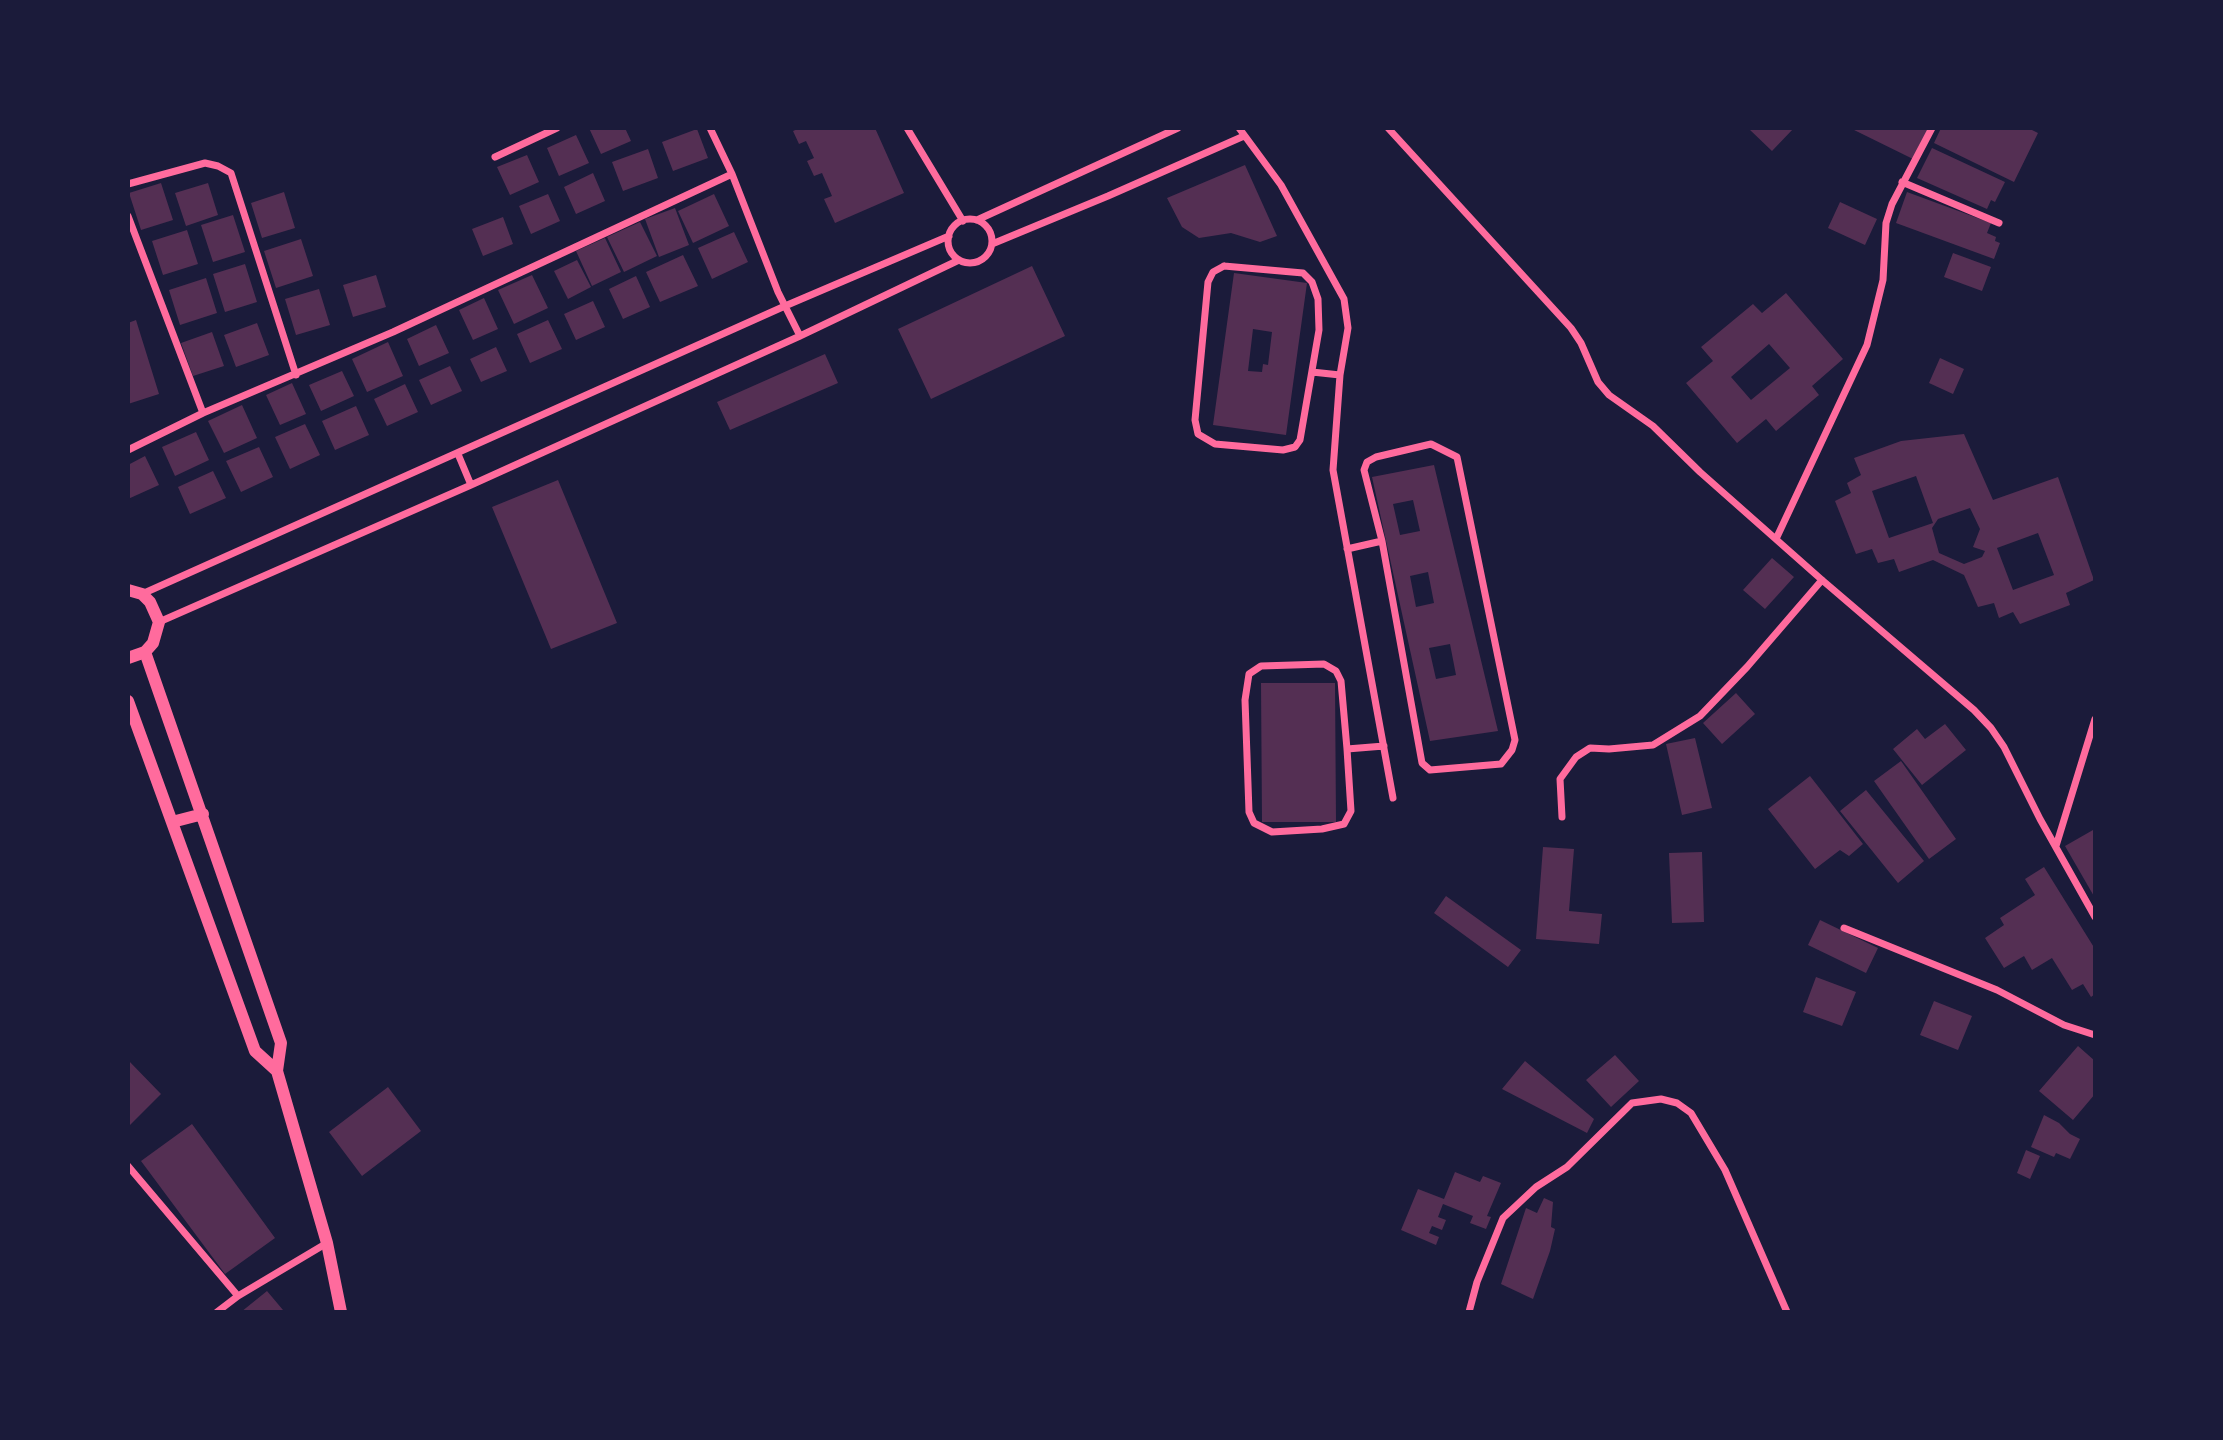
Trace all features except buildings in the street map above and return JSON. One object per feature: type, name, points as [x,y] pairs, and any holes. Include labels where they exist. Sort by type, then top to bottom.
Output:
[{"type":"street","points":[[495,157],[557,128]]},
{"type":"street","points":[[710,128],[800,336]]},
{"type":"street","points":[[906,128],[962,221]]},
{"type":"street","points":[[977,220],[989,230],[992,244],[989,251],[979,261],[959,260],[950,250],[949,236],[956,224],[977,220],[1178,128]]},
{"type":"street","points":[[1239,128],[1281,185],[1344,299],[1348,328],[1340,375],[1333,471],[1393,798]]},
{"type":"street","points":[[1388,128],[1572,328],[1598,382],[1609,394],[1653,426],[1700,472],[1974,710],[1991,728],[2015,767],[2040,819],[2095,917]]},
{"type":"street","points":[[1776,539],[1867,345],[1883,280],[1886,223],[1902,182],[1932,128]]},
{"type":"street","points":[[992,244],[1244,136]]},
{"type":"street","points":[[128,184],[205,163],[230,173],[296,375]]},
{"type":"street","points":[[128,450],[732,174]]},
{"type":"street","points":[[1902,182],[1999,223]]},
{"type":"street","points":[[128,216],[204,413]]},
{"type":"street","points":[[142,594],[785,306],[949,236]]},
{"type":"street","points":[[159,622],[471,485],[800,336],[959,260]]},
{"type":"street","points":[[1224,266],[1269,269],[1303,273],[1312,282],[1318,299],[1319,330],[1312,372],[1300,440],[1295,447],[1283,450],[1215,444],[1198,434],[1195,420],[1208,282],[1213,272],[1224,266]]},
{"type":"street","points":[[1312,372],[1340,375]]},
{"type":"street","points":[[1432,444],[1457,457],[1515,740],[1512,750],[1501,764],[1430,770],[1422,763],[1381,541],[1364,470],[1367,462],[1376,457],[1432,444]]},
{"type":"street","points":[[458,454],[471,485]]},
{"type":"street","points":[[1347,549],[1381,541]]},
{"type":"street","points":[[1562,817],[1560,779],[1576,757],[1590,748],[1653,745],[1700,716],[1747,667],[1822,580]]},
{"type":"street","points":[[128,590],[142,594],[156,611],[159,622],[153,643],[145,652],[128,658]]},
{"type":"street","points":[[145,652],[281,1043],[277,1071],[327,1243],[341,1312]]},
{"type":"street","points":[[1324,664],[1336,671],[1341,681],[1347,749],[1351,811],[1344,824],[1322,829],[1272,832],[1254,823],[1249,813],[1245,700],[1248,674],[1261,666],[1324,664]]},
{"type":"street","points":[[128,701],[255,1051],[277,1071]]},
{"type":"street","points":[[2056,846],[2095,719]]},
{"type":"street","points":[[1347,749],[1384,746]]},
{"type":"street","points":[[172,822],[203,814]]},
{"type":"street","points":[[1844,928],[1997,990],[2064,1025],[2095,1035]]},
{"type":"street","points":[[1469,1312],[1477,1282],[1503,1218],[1536,1186],[1567,1167],[1632,1103],[1661,1099],[1677,1103],[1691,1113],[1725,1170],[1787,1312]]},
{"type":"street","points":[[128,1166],[238,1296]]},
{"type":"street","points":[[217,1312],[238,1296],[327,1243]]}]
